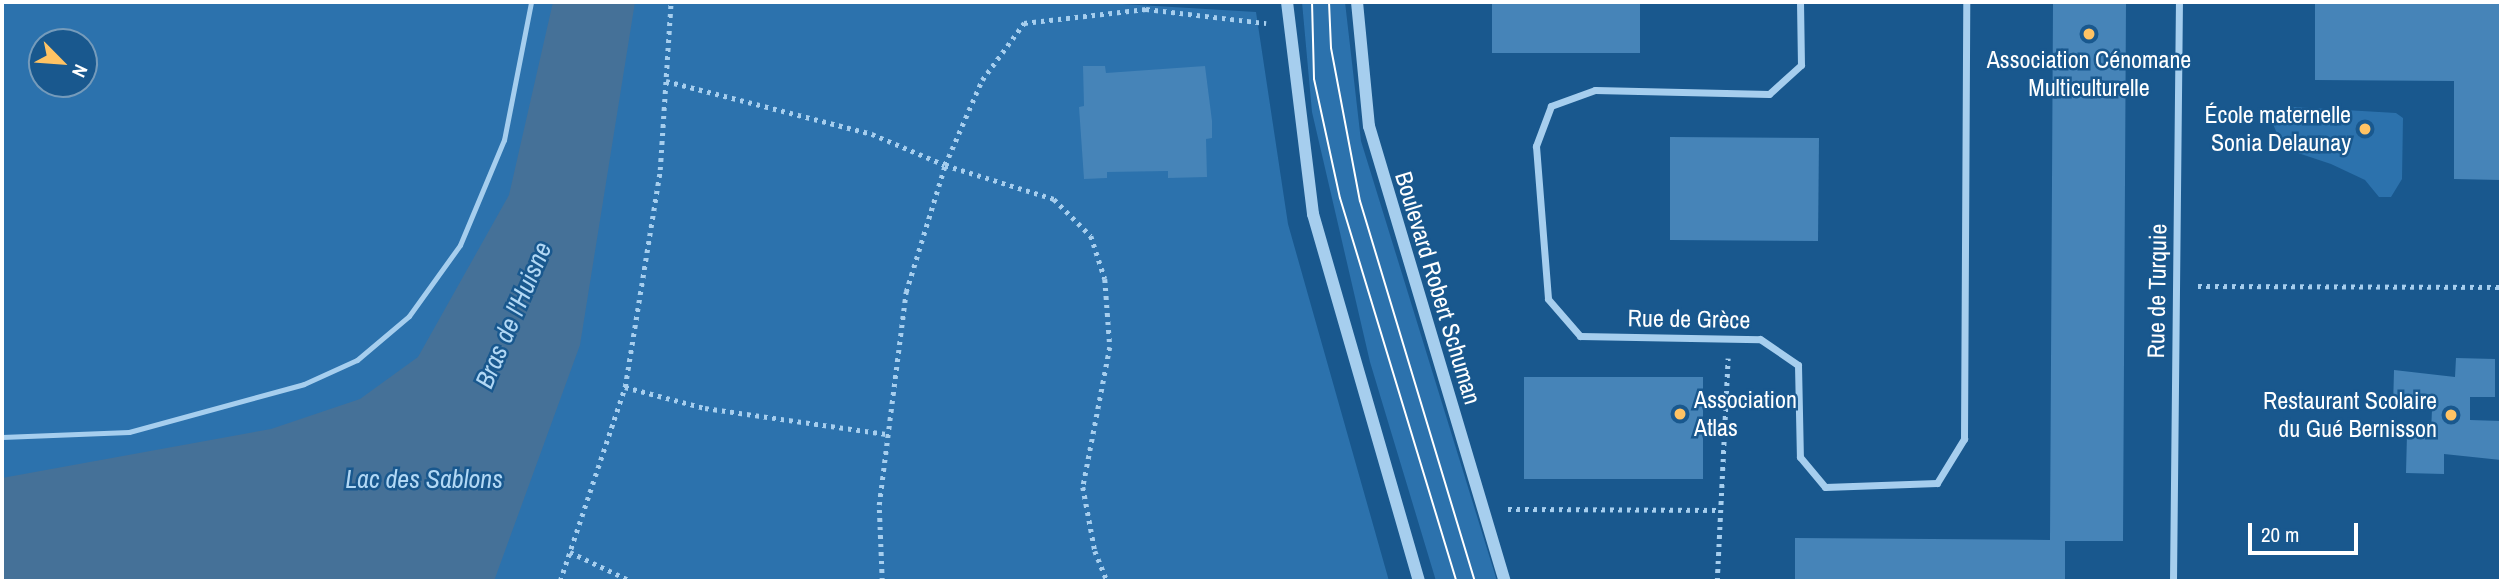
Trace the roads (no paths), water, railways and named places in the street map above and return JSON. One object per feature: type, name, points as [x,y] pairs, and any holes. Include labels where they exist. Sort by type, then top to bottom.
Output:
[{"type":"street","points":[[1287,2],[1287,26],[1313,214],[1419,581]]},
{"type":"street","name":"Boulevard Robert Schuman","points":[[1357,2],[1369,126],[1506,581]]},
{"type":"street","name":"Rue de Grèce","points":[[1800,2],[1801,65],[1769,94],[1595,90],[1551,106],[1536,146],[1548,299],[1580,336],[1760,339],[1798,365],[1800,457],[1825,487],[1937,483],[1964,439],[1966,2]]},
{"type":"street","name":"Rue de Turquie","points":[[2173,581],[2179,2]]},
{"type":"lane","points":[[2,437],[129,432],[304,384],[357,360],[409,316],[460,245],[504,140],[531,2]]},
{"type":"water","name":"Lac des Sablons","points":[[553,2],[635,2],[580,345],[494,581],[2,581],[2,478],[271,429],[360,399],[418,357],[509,195]]},
{"type":"tram line","points":[[1312,2],[1314,79],[1340,198],[1456,581]]},
{"type":"tram line","points":[[1329,2],[1331,48],[1360,201],[1475,581]]},
{"type":"place","name":"Association Cénomane Multiculturelle","points":[[2089,34]]},
{"type":"place","name":"École maternelle Sonia Delaunay","points":[[2365,129]]},
{"type":"place","name":"Association Atlas","points":[[1680,414]]},
{"type":"place","name":"Restaurant Scolaire du Gué Bernisson","points":[[2451,415]]},
{"type":"water label","name":"Bras de l'Huisne","points":[[513,315]]}]
